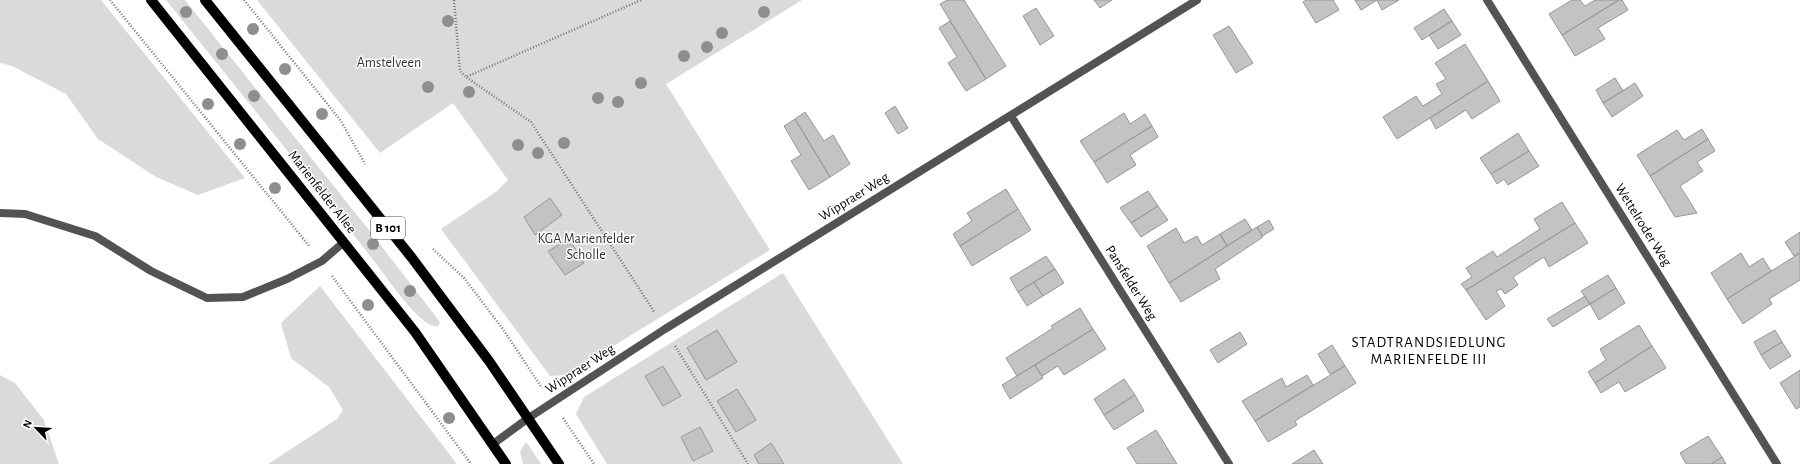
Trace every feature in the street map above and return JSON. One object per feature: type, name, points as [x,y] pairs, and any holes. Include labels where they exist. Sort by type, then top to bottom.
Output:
[{"type":"main road","name":"Marienfelder Allee","points":[[151,0],[414,332],[506,464]]},
{"type":"main road","name":"Marienfelder Allee","points":[[205,0],[412,258],[489,361],[559,464]]},
{"type":"street","name":"Wippraer Weg","points":[[527,419],[665,329],[1197,0]]},
{"type":"street","name":"Wettelroder Weg","points":[[1487,0],[1777,464]]},
{"type":"street","name":"Pansfelder Weg","points":[[1011,116],[1229,464]]},
{"type":"street","points":[[0,213],[25,214],[95,236],[151,271],[207,298],[243,297],[287,279],[322,261],[344,242]]},
{"type":"street","points":[[493,444],[527,419]]},
{"type":"path","points":[[110,0],[322,261],[471,464]]},
{"type":"path","points":[[244,0],[341,121],[359,156],[369,168]]},
{"type":"path","points":[[454,0],[460,72],[531,122],[665,329],[748,464]]},
{"type":"path","points":[[466,77],[641,0]]},
{"type":"path","points":[[430,245],[464,278],[502,328],[594,464]]},
{"type":"green space","points":[[0,0],[101,0],[245,178],[198,195],[156,177],[98,139],[66,94],[12,66],[0,63]]},
{"type":"green space","points":[[166,0],[185,0],[365,225],[437,318],[440,323],[438,326],[431,325],[413,311],[323,195]]},
{"type":"green space","points":[[257,0],[802,0],[666,84],[770,250],[566,375],[550,376],[441,229],[497,191],[508,180],[453,103],[380,153]]},
{"type":"green space","points":[[783,273],[903,464],[607,464],[576,414],[584,397]]},
{"type":"green space","points":[[320,286],[457,464],[268,464],[337,419],[343,410],[329,387],[291,358],[281,323]]},
{"type":"green space","points":[[0,375],[15,383],[44,420],[59,464],[0,464]]},
{"type":"green space","points":[[525,443],[527,443],[541,464],[523,464],[520,452]]},
{"type":"building","points":[[947,0],[964,0],[1006,66],[986,79],[940,4]]},
{"type":"building","points":[[1094,0],[1112,0],[1100,8]]},
{"type":"building","points":[[1306,0],[1333,0],[1339,10],[1316,23],[1303,2]]},
{"type":"building","points":[[1355,0],[1377,0],[1361,10]]},
{"type":"building","points":[[1377,0],[1399,0],[1382,10]]},
{"type":"building","points":[[1572,0],[1580,0],[1585,6],[1595,0],[1619,0],[1562,35],[1549,14]]},
{"type":"building","points":[[1619,0],[1622,0],[1628,10],[1598,28],[1605,39],[1575,56],[1562,35]]},
{"type":"building","points":[[1036,8],[1054,36],[1040,45],[1023,16]]},
{"type":"building","points":[[1444,9],[1452,21],[1422,40],[1414,28]]},
{"type":"building","points":[[950,21],[986,79],[966,91],[948,63],[957,57],[939,28]]},
{"type":"building","points":[[1452,21],[1461,35],[1438,49],[1429,35]]},
{"type":"building","points":[[1229,26],[1253,63],[1236,73],[1213,35]]},
{"type":"building","points":[[1465,44],[1488,81],[1397,139],[1383,117],[1416,96],[1423,106],[1442,94],[1436,84],[1446,79],[1435,63]]},
{"type":"building","points":[[1615,78],[1623,91],[1603,103],[1596,90]]},
{"type":"building","points":[[1488,81],[1500,101],[1472,119],[1466,110],[1436,129],[1430,118]]},
{"type":"building","points":[[1635,83],[1643,96],[1612,117],[1603,103]]},
{"type":"building","points":[[895,106],[908,128],[898,134],[885,113]]},
{"type":"building","points":[[805,112],[824,141],[833,135],[850,164],[830,177],[795,119]]},
{"type":"building","points":[[1124,113],[1130,124],[1145,114],[1152,126],[1094,162],[1080,141]]},
{"type":"building","points":[[795,119],[830,177],[809,190],[791,161],[801,155],[784,126]]},
{"type":"building","points":[[1152,126],[1158,137],[1130,155],[1136,165],[1107,183],[1094,162]]},
{"type":"building","points":[[1702,129],[1708,139],[1650,176],[1637,155],[1677,130],[1684,140]]},
{"type":"building","points":[[1518,133],[1529,151],[1491,174],[1480,158]]},
{"type":"building","points":[[1708,139],[1715,151],[1697,162],[1703,171],[1680,186],[1697,213],[1675,217],[1650,176]]},
{"type":"building","points":[[1529,151],[1539,166],[1508,185],[1504,179],[1497,184],[1491,174]]},
{"type":"building","points":[[1006,189],[1018,209],[960,246],[953,234],[972,221],[967,213]]},
{"type":"building","points":[[1148,191],[1158,206],[1131,223],[1120,208]]},
{"type":"building","points":[[550,198],[562,215],[535,235],[524,217]]},
{"type":"building","points":[[1562,202],[1575,223],[1466,290],[1461,284],[1472,277],[1466,268],[1493,251],[1497,257],[1540,229],[1534,219]]},
{"type":"building","points":[[1158,206],[1168,220],[1141,237],[1131,223]]},
{"type":"building","points":[[1018,209],[1031,230],[972,266],[960,246]]},
{"type":"building","points":[[1245,219],[1252,230],[1227,246],[1220,234]]},
{"type":"building","points":[[1269,220],[1274,229],[1262,236],[1257,227]]},
{"type":"building","points":[[1575,223],[1588,243],[1549,267],[1544,257],[1513,277],[1518,285],[1505,294],[1501,289],[1496,291],[1505,306],[1486,320],[1466,290]]},
{"type":"building","points":[[1257,227],[1263,237],[1215,269],[1220,279],[1181,302],[1169,283]]},
{"type":"building","points":[[1176,228],[1184,243],[1197,236],[1202,245],[1220,234],[1227,246],[1169,283],[1147,246]]},
{"type":"building","points":[[1800,232],[1800,253],[1794,256],[1785,242]]},
{"type":"building","points":[[569,239],[584,263],[565,275],[548,251]]},
{"type":"building","points":[[1741,253],[1749,267],[1763,258],[1771,271],[1727,299],[1711,273]]},
{"type":"building","points":[[1800,253],[1800,280],[1769,299],[1772,304],[1743,324],[1727,299]]},
{"type":"building","points":[[1046,256],[1055,269],[1018,292],[1010,278]]},
{"type":"building","points":[[1055,269],[1064,283],[1043,296],[1034,282]]},
{"type":"building","points":[[1608,275],[1616,288],[1590,304],[1581,291]]},
{"type":"building","points":[[1034,282],[1043,296],[1027,306],[1018,292]]},
{"type":"building","points":[[1616,288],[1625,303],[1599,320],[1590,304]]},
{"type":"building","points":[[1585,296],[1590,304],[1553,327],[1547,319]]},
{"type":"building","points":[[1080,308],[1093,329],[1017,376],[1006,358],[1053,328],[1051,326]]},
{"type":"building","points":[[1639,325],[1652,346],[1595,383],[1588,372],[1606,360],[1600,349]]},
{"type":"building","points":[[1093,329],[1106,349],[1064,375],[1058,366],[1042,376],[1035,365]]},
{"type":"building","points":[[717,330],[737,362],[706,380],[687,348]]},
{"type":"building","points":[[1775,330],[1782,342],[1761,355],[1754,342]]},
{"type":"building","points":[[1240,332],[1247,344],[1218,363],[1210,350]]},
{"type":"building","points":[[1782,342],[1791,356],[1770,369],[1761,355]]},
{"type":"building","points":[[1332,345],[1345,366],[1330,374],[1318,354]]},
{"type":"building","points":[[1652,346],[1666,368],[1625,392],[1619,382],[1601,393],[1595,383]]},
{"type":"building","points":[[1035,365],[1043,378],[1010,399],[1002,385]]},
{"type":"building","points":[[663,366],[681,396],[663,406],[645,376]]},
{"type":"building","points":[[1345,366],[1356,383],[1295,421],[1297,425],[1268,442],[1255,421]]},
{"type":"building","points":[[1800,370],[1800,407],[1796,409],[1780,383]]},
{"type":"building","points":[[1307,375],[1313,385],[1255,421],[1242,401],[1282,378],[1286,387]]},
{"type":"building","points":[[1124,379],[1135,395],[1104,415],[1094,399]]},
{"type":"building","points":[[737,389],[756,420],[736,432],[717,401]]},
{"type":"building","points":[[1135,395],[1144,411],[1114,430],[1104,415]]},
{"type":"building","points":[[700,427],[713,451],[693,461],[681,437]]},
{"type":"building","points":[[1156,430],[1177,464],[1137,464],[1127,448]]},
{"type":"building","points":[[1708,436],[1722,457],[1711,464],[1686,464],[1680,453]]},
{"type":"building","points":[[771,443],[784,464],[759,464],[754,455]]},
{"type":"building","points":[[1314,450],[1323,464],[1292,464]]},
{"type":"building","points":[[1722,457],[1726,464],[1711,464]]},
{"type":"district","name":"STADTRANDSIEDLUNG MARIENFELDE III","points":[[1429,350]]},
{"type":"park label","name":"Amstelveen","points":[[389,63]]},
{"type":"park label","name":"KGA Marienfelder Scholle","points":[[586,248]]}]
